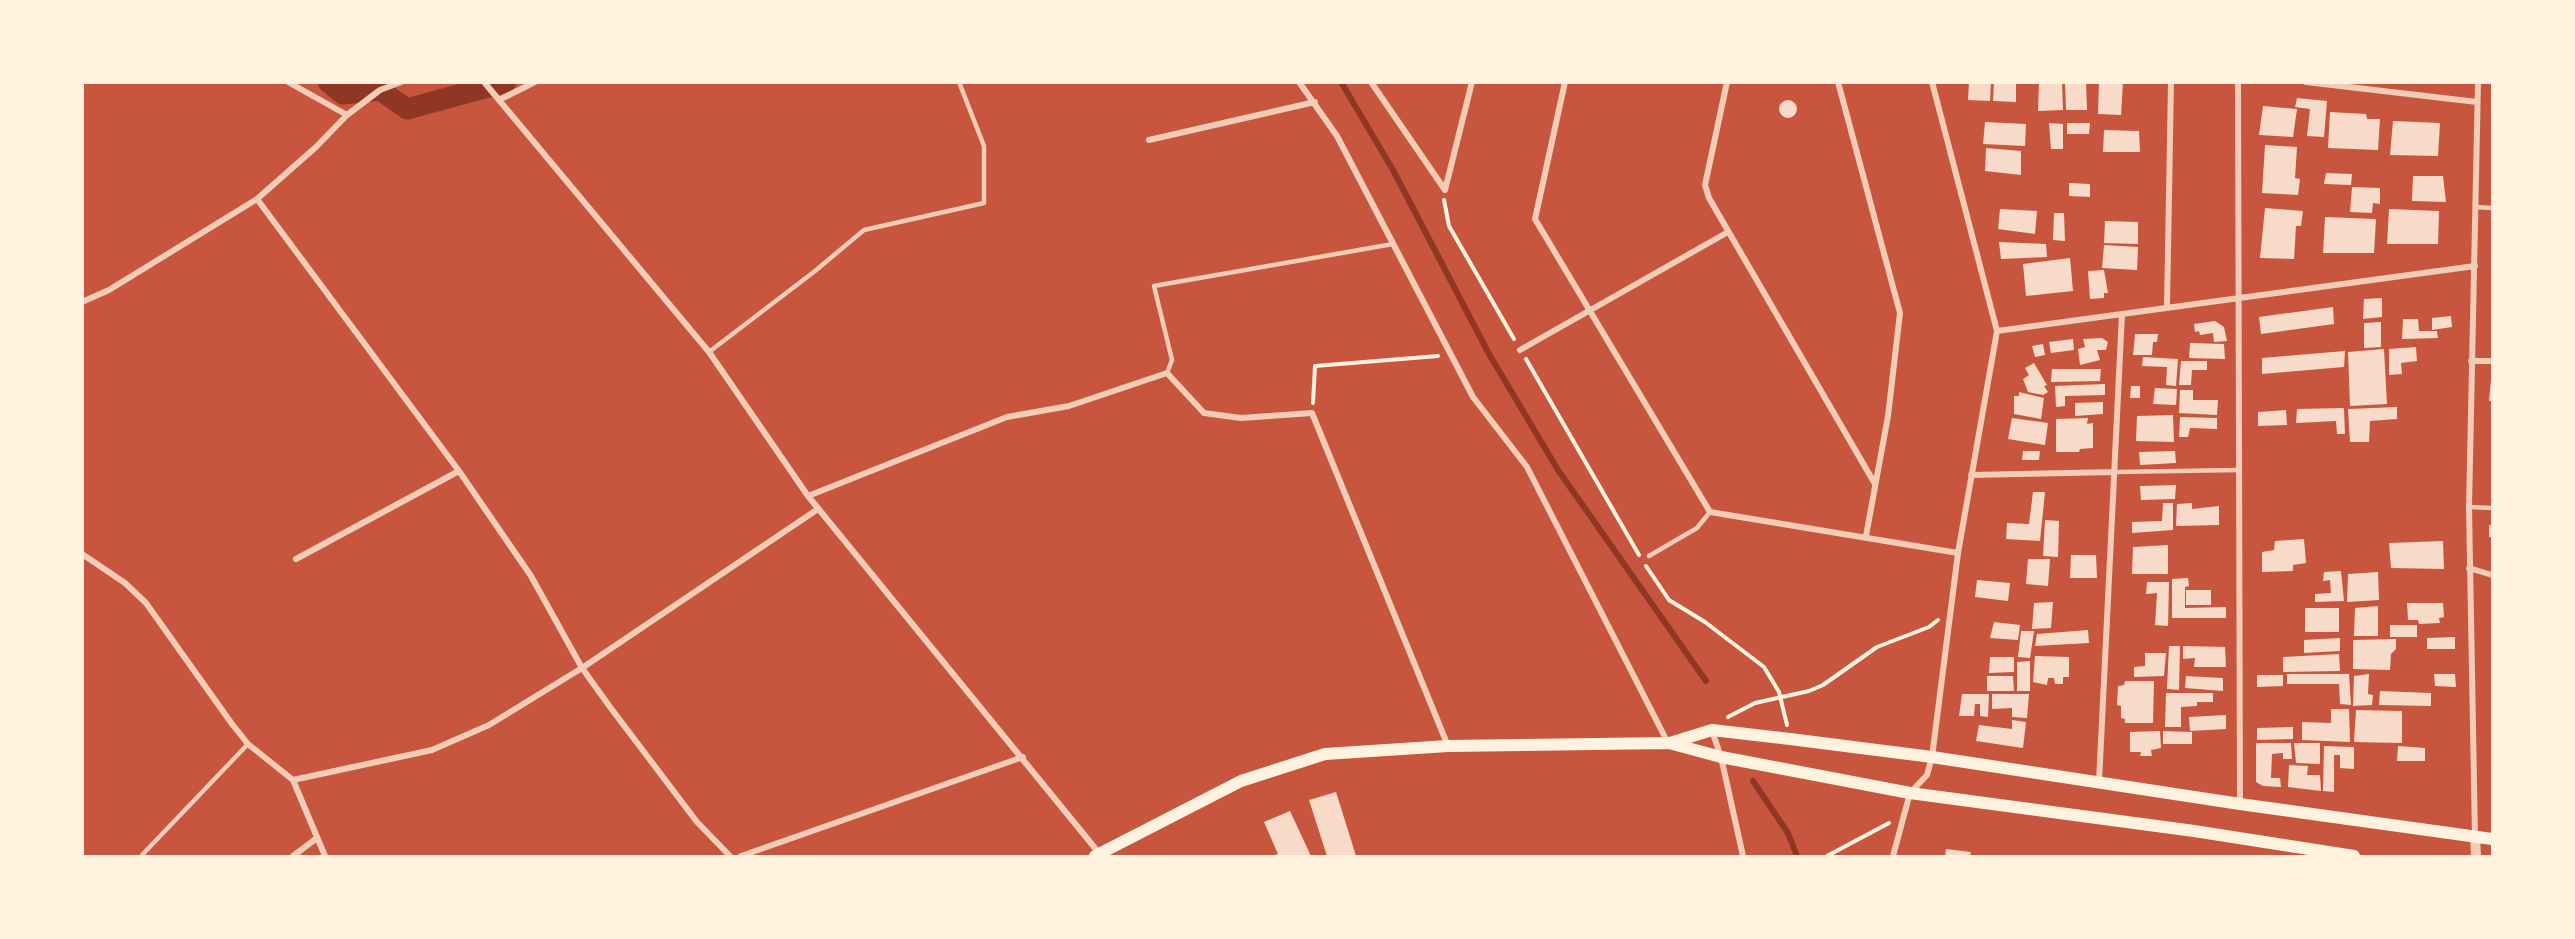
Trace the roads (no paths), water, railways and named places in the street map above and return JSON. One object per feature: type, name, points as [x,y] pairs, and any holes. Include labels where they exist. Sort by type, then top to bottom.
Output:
[{"type":"main road","points":[[1669,743],[1712,730],[1790,739],[1932,757],[2240,804],[2493,839]]},
{"type":"main road","points":[[1099,855],[1241,781],[1325,754],[1448,746],[1669,743],[1721,757],[1910,793],[2194,831],[2354,856]]},
{"type":"street","points":[[288,82],[347,115]]},
{"type":"street","points":[[82,302],[109,290],[257,199],[316,147],[347,115],[380,90],[401,82]]},
{"type":"street","points":[[484,82],[709,352],[818,509],[1023,757],[1099,855]]},
{"type":"street","points":[[499,100],[535,82]]},
{"type":"street","points":[[1299,82],[1337,136],[1473,397],[1527,466],[1669,743]]},
{"type":"street","points":[[1371,82],[1445,190],[1472,82]]},
{"type":"street","points":[[1565,82],[1535,219],[1710,512],[1958,553]]},
{"type":"street","points":[[1727,82],[1705,184],[1728,232],[1875,484]]},
{"type":"street","points":[[1838,82],[1900,313],[1888,416],[1866,536]]},
{"type":"street","points":[[1893,856],[1910,793],[1927,775],[1932,757],[1958,553],[1996,331],[1932,82]]},
{"type":"street","points":[[2167,308],[2171,82]]},
{"type":"street","points":[[2238,82],[2240,804]]},
{"type":"street","points":[[2306,82],[2477,102]]},
{"type":"street","points":[[2476,856],[2469,507],[2478,82]]},
{"type":"street","points":[[1149,140],[1315,102]]},
{"type":"street","points":[[257,199],[459,471],[531,576],[582,668],[698,822],[730,856]]},
{"type":"street","points":[[1521,350],[1728,232]]},
{"type":"street","points":[[1996,331],[2475,266]]},
{"type":"street","points":[[2099,782],[2122,314]]},
{"type":"street","points":[[2471,361],[2493,362]]},
{"type":"street","points":[[808,496],[1007,417],[1069,406],[1167,373],[1204,413],[1241,418],[1312,413],[1448,746]]},
{"type":"street","points":[[296,559],[459,471]]},
{"type":"street","points":[[1971,475],[2115,472]]},
{"type":"street","points":[[293,780],[432,750],[489,725],[582,668],[818,509]]},
{"type":"street","points":[[82,554],[125,583],[146,603],[248,744],[293,780],[325,856]]},
{"type":"street","points":[[2469,568],[2493,575]]},
{"type":"street","points":[[1712,730],[1721,757],[1743,856]]},
{"type":"street","points":[[741,856],[1023,757]]},
{"type":"street","points":[[293,856],[317,838]]},
{"type":"lane","points":[[709,352],[815,271],[864,230],[984,203],[984,146],[959,82]]},
{"type":"lane","points":[[2475,207],[2493,208]]},
{"type":"lane","points":[[1167,373],[1172,360],[1154,286],[1393,244]]},
{"type":"lane","points":[[2115,472],[2238,470]]},
{"type":"lane","points":[[2469,507],[2493,508]]},
{"type":"lane","points":[[1648,556],[1697,528],[1710,512]]},
{"type":"lane","points":[[142,855],[248,744]]},
{"type":"waterway","points":[[328,82],[343,94],[380,90],[407,109],[506,82]]},
{"type":"waterway","points":[[1341,82],[1393,170],[1489,354],[1558,470],[1706,681]]},
{"type":"waterway","points":[[1753,781],[1788,833],[1797,856]]}]
